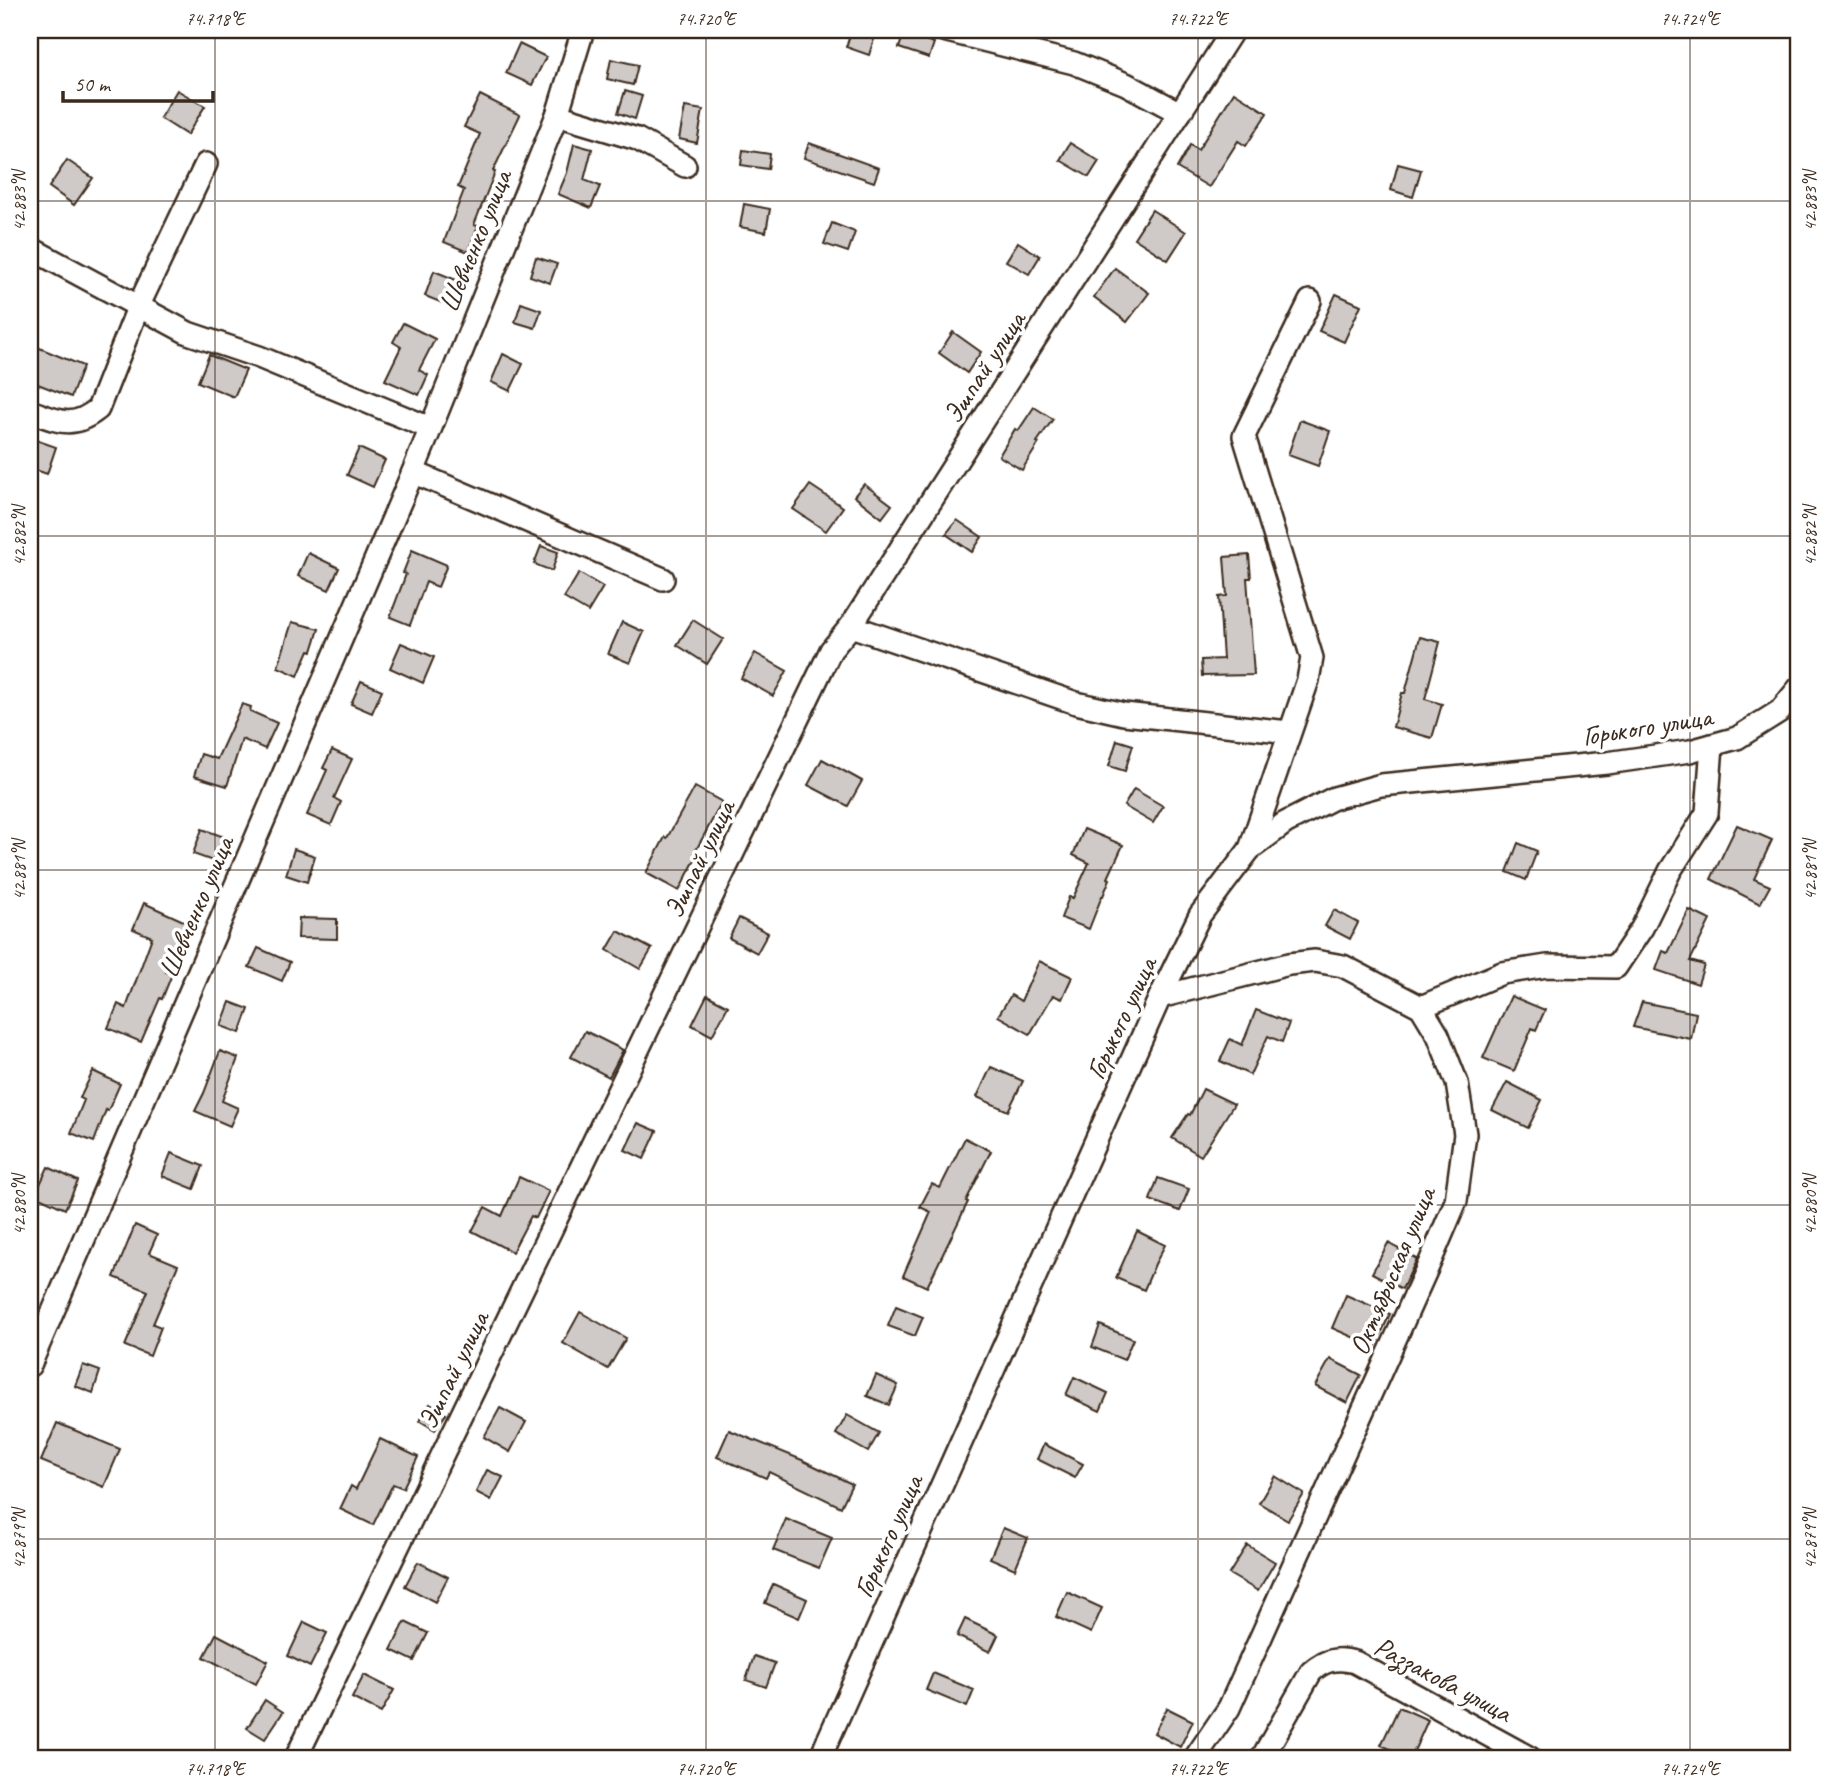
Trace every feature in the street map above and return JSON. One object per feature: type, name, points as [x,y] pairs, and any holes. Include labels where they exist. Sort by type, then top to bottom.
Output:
[{"type":"street","name":"Шевченко улица","points":[[30,1365],[414,472],[557,115],[583,30]]},
{"type":"street","points":[[943,30],[1074,63],[1126,84],[1180,113]]},
{"type":"street","name":"Эшпай улица","points":[[296,1758],[831,650],[851,626],[1233,30]]},
{"type":"street","points":[[557,115],[637,139],[685,166]]},
{"type":"street","points":[[30,411],[59,421],[74,422],[86,419],[98,409],[139,305],[206,163]]},
{"type":"street","points":[[30,248],[188,333],[259,357],[430,428]]},
{"type":"street","points":[[1250,849],[1308,680],[1312,658],[1244,436],[1310,301]]},
{"type":"street","points":[[414,472],[663,579]]},
{"type":"street","points":[[851,626],[1076,703],[1124,714],[1289,732]]},
{"type":"street","name":"Горького улица","points":[[820,1758],[1160,997],[1200,915],[1250,849],[1285,823],[1334,798],[1381,785],[1607,763],[1690,751],[1737,738],[1780,711],[1799,688]]},
{"type":"street","points":[[1160,997],[1289,964],[1315,961],[1343,966],[1421,1007],[1502,973],[1546,966],[1616,967],[1642,928],[1670,872],[1707,813],[1712,745]]},
{"type":"street","name":"Октябрьская улица","points":[[1195,1758],[1229,1707],[1456,1200],[1465,1134],[1457,1083],[1438,1035],[1421,1007]]},
{"type":"street","name":"Раззакова улица","points":[[1262,1758],[1311,1672],[1327,1661],[1346,1659],[1530,1758]]},
{"type":"building","points":[[852,30],[877,30],[869,55],[846,47]]},
{"type":"building","points":[[904,33],[934,43],[929,58],[899,48]]},
{"type":"building","points":[[519,44],[546,57],[532,85],[506,73]]},
{"type":"building","points":[[611,59],[638,65],[633,85],[607,79]]},
{"type":"building","points":[[177,90],[205,106],[187,135],[160,118]]},
{"type":"building","points":[[625,91],[642,96],[635,119],[618,113]]},
{"type":"building","points":[[1234,92],[1267,113],[1246,146],[1238,141],[1209,187],[1177,168],[1190,145],[1198,150]]},
{"type":"building","points":[[480,95],[520,115],[493,171],[495,172],[474,225],[478,226],[468,252],[444,242],[464,190],[458,187],[480,134],[464,127]]},
{"type":"building","points":[[685,107],[703,110],[697,143],[679,139]]},
{"type":"building","points":[[809,143],[879,168],[874,182],[804,158]]},
{"type":"building","points":[[1070,143],[1099,161],[1089,177],[1060,160]]},
{"type":"building","points":[[574,144],[592,149],[584,180],[600,186],[591,208],[558,194],[567,173]]},
{"type":"building","points":[[743,150],[770,154],[768,169],[741,165]]},
{"type":"building","points":[[67,160],[93,178],[74,205],[49,187]]},
{"type":"building","points":[[1398,164],[1421,170],[1413,197],[1391,190]]},
{"type":"building","points":[[744,204],[770,209],[766,232],[740,227]]},
{"type":"building","points":[[1152,210],[1186,232],[1168,260],[1134,238]]},
{"type":"building","points":[[832,223],[855,232],[848,252],[824,244]]},
{"type":"building","points":[[1018,242],[1040,256],[1029,274],[1006,261]]},
{"type":"building","points":[[536,257],[557,264],[550,283],[530,276]]},
{"type":"building","points":[[1115,268],[1149,293],[1127,322],[1094,297]]},
{"type":"building","points":[[434,271],[459,281],[450,306],[425,296]]},
{"type":"building","points":[[1336,294],[1361,305],[1344,342],[1319,331]]},
{"type":"building","points":[[521,303],[541,310],[535,328],[515,322]]},
{"type":"building","points":[[403,323],[435,339],[419,370],[428,375],[419,395],[385,380],[401,347],[393,342]]},
{"type":"building","points":[[953,332],[981,352],[967,373],[939,353]]},
{"type":"building","points":[[30,344],[83,366],[71,397],[30,381]]},
{"type":"building","points":[[503,354],[523,364],[510,391],[491,382]]},
{"type":"building","points":[[209,355],[246,370],[234,397],[198,382]]},
{"type":"building","points":[[1034,407],[1053,419],[1022,470],[999,456],[1015,429],[1018,431]]},
{"type":"building","points":[[1300,420],[1330,431],[1318,466],[1288,455]]},
{"type":"building","points":[[30,438],[56,447],[47,474],[30,468]]},
{"type":"building","points":[[359,448],[385,460],[373,487],[347,475]]},
{"type":"building","points":[[864,484],[892,505],[882,518],[854,496]]},
{"type":"building","points":[[810,485],[843,507],[826,531],[793,509]]},
{"type":"building","points":[[957,520],[982,537],[972,552],[946,534]]},
{"type":"building","points":[[541,546],[558,552],[552,571],[534,564]]},
{"type":"building","points":[[412,550],[447,565],[438,587],[426,582],[410,625],[390,617]]},
{"type":"building","points":[[308,553],[339,568],[329,590],[298,576]]},
{"type":"building","points":[[1249,555],[1251,578],[1247,578],[1254,675],[1202,676],[1201,660],[1223,659],[1219,597],[1227,596],[1224,557]]},
{"type":"building","points":[[579,573],[603,587],[588,612],[564,598]]},
{"type":"building","points":[[693,620],[723,639],[707,664],[677,645]]},
{"type":"building","points":[[292,622],[319,629],[312,651],[309,650],[298,676],[278,667]]},
{"type":"building","points":[[622,622],[644,632],[630,663],[608,654]]},
{"type":"building","points":[[1420,637],[1440,642],[1425,699],[1442,704],[1432,738],[1393,727]]},
{"type":"building","points":[[401,643],[434,657],[423,683],[390,668]]},
{"type":"building","points":[[755,653],[787,671],[773,696],[741,678]]},
{"type":"building","points":[[361,681],[382,690],[372,713],[351,704]]},
{"type":"building","points":[[242,704],[251,707],[250,711],[277,723],[265,749],[242,739],[227,786],[194,776],[201,754],[217,759]]},
{"type":"building","points":[[1117,740],[1133,745],[1125,771],[1109,766]]},
{"type":"building","points":[[332,750],[352,759],[334,798],[341,802],[331,825],[307,815],[327,770],[323,768]]},
{"type":"building","points":[[822,759],[862,781],[848,806],[808,785]]},
{"type":"building","points":[[695,787],[722,802],[695,852],[698,854],[679,891],[646,873]]},
{"type":"building","points":[[1134,789],[1163,806],[1153,823],[1124,806]]},
{"type":"building","points":[[1737,825],[1772,840],[1754,879],[1770,886],[1760,904],[1711,879]]},
{"type":"building","points":[[202,829],[230,839],[221,864],[193,854]]},
{"type":"building","points":[[1084,829],[1123,845],[1089,929],[1061,918],[1069,897],[1073,898],[1089,863],[1073,855]]},
{"type":"building","points":[[1518,843],[1537,851],[1526,880],[1507,872]]},
{"type":"building","points":[[294,849],[315,856],[307,882],[286,875]]},
{"type":"building","points":[[144,903],[188,923],[166,972],[172,974],[141,1042],[108,1028],[118,1004],[126,1008],[152,937],[133,929]]},
{"type":"building","points":[[1334,910],[1358,923],[1350,939],[1325,926]]},
{"type":"building","points":[[1689,910],[1710,920],[1690,961],[1704,965],[1698,984],[1656,970],[1663,951],[1668,953]]},
{"type":"building","points":[[299,918],[337,919],[337,939],[298,938]]},
{"type":"building","points":[[739,918],[768,933],[757,953],[729,938]]},
{"type":"building","points":[[618,931],[652,949],[640,969],[607,950]]},
{"type":"building","points":[[258,948],[290,962],[282,981],[249,967]]},
{"type":"building","points":[[1039,961],[1072,977],[1062,999],[1053,995],[1030,1034],[998,1016],[1011,995],[1021,1001]]},
{"type":"building","points":[[707,995],[728,1006],[712,1036],[692,1025]]},
{"type":"building","points":[[1511,996],[1545,1010],[1536,1030],[1532,1028],[1514,1071],[1483,1058]]},
{"type":"building","points":[[230,1002],[249,1009],[240,1033],[221,1026]]},
{"type":"building","points":[[1642,1002],[1696,1013],[1691,1039],[1633,1027]]},
{"type":"building","points":[[1256,1010],[1289,1023],[1282,1042],[1268,1036],[1250,1075],[1220,1061],[1230,1039],[1242,1045]]},
{"type":"building","points":[[585,1031],[623,1050],[609,1077],[571,1057]]},
{"type":"building","points":[[220,1051],[238,1058],[222,1101],[238,1108],[230,1126],[195,1111]]},
{"type":"building","points":[[991,1067],[1023,1081],[1008,1111],[977,1097]]},
{"type":"building","points":[[93,1071],[120,1084],[108,1111],[106,1110],[94,1142],[71,1133],[84,1100],[80,1098]]},
{"type":"building","points":[[1507,1082],[1542,1100],[1528,1128],[1492,1110]]},
{"type":"building","points":[[1203,1089],[1234,1104],[1201,1156],[1172,1138],[1188,1114],[1190,1115]]},
{"type":"building","points":[[638,1123],[657,1131],[644,1159],[625,1150]]},
{"type":"building","points":[[965,1138],[991,1151],[927,1287],[903,1276],[931,1212],[920,1207],[932,1184],[940,1188]]},
{"type":"building","points":[[171,1153],[203,1166],[194,1189],[162,1176]]},
{"type":"building","points":[[48,1167],[78,1181],[65,1209],[35,1195]]},
{"type":"building","points":[[519,1177],[549,1191],[536,1218],[531,1216],[512,1252],[472,1231],[485,1207],[502,1216]]},
{"type":"building","points":[[1158,1178],[1189,1189],[1180,1211],[1150,1200]]},
{"type":"building","points":[[135,1225],[157,1235],[149,1253],[178,1265],[153,1324],[161,1327],[150,1356],[125,1346],[148,1291],[114,1277]]},
{"type":"building","points":[[1137,1231],[1165,1245],[1144,1290],[1116,1278]]},
{"type":"building","points":[[1388,1243],[1417,1259],[1402,1289],[1372,1273]]},
{"type":"building","points":[[1346,1295],[1390,1314],[1375,1347],[1332,1328]]},
{"type":"building","points":[[896,1306],[923,1317],[915,1336],[888,1326]]},
{"type":"building","points":[[580,1312],[626,1338],[608,1369],[563,1343]]},
{"type":"building","points":[[1100,1325],[1133,1339],[1124,1360],[1092,1347]]},
{"type":"building","points":[[1330,1359],[1361,1375],[1347,1403],[1315,1386]]},
{"type":"building","points":[[83,1365],[100,1371],[93,1393],[75,1386]]},
{"type":"building","points":[[876,1375],[898,1385],[889,1405],[867,1396]]},
{"type":"building","points":[[1074,1377],[1108,1393],[1100,1411],[1066,1395]]},
{"type":"building","points":[[430,1404],[446,1414],[435,1430],[420,1421]]},
{"type":"building","points":[[500,1408],[526,1422],[510,1452],[484,1437]]},
{"type":"building","points":[[847,1415],[879,1433],[868,1452],[836,1434]]},
{"type":"building","points":[[57,1423],[120,1449],[104,1487],[41,1461]]},
{"type":"building","points":[[729,1430],[852,1484],[841,1507],[769,1472],[766,1478],[717,1457]]},
{"type":"building","points":[[380,1439],[418,1457],[403,1488],[393,1484],[373,1525],[340,1509],[351,1486],[356,1489]]},
{"type":"building","points":[[1044,1444],[1083,1464],[1075,1478],[1037,1459]]},
{"type":"building","points":[[487,1470],[503,1477],[491,1500],[476,1492]]},
{"type":"building","points":[[1275,1476],[1304,1494],[1288,1520],[1259,1503]]},
{"type":"building","points":[[786,1519],[832,1538],[819,1568],[773,1550]]},
{"type":"building","points":[[1003,1528],[1028,1538],[1015,1569],[990,1558]]},
{"type":"building","points":[[1247,1545],[1275,1562],[1258,1591],[1229,1574]]},
{"type":"building","points":[[418,1562],[448,1577],[435,1602],[405,1586]]},
{"type":"building","points":[[773,1584],[807,1599],[799,1618],[765,1603]]},
{"type":"building","points":[[1067,1592],[1102,1608],[1091,1633],[1056,1617]]},
{"type":"building","points":[[965,1619],[998,1635],[990,1652],[957,1636]]},
{"type":"building","points":[[304,1622],[327,1633],[310,1667],[288,1656]]},
{"type":"building","points":[[405,1622],[428,1633],[414,1661],[391,1650]]},
{"type":"building","points":[[216,1634],[268,1661],[256,1684],[204,1657]]},
{"type":"building","points":[[754,1656],[775,1663],[766,1687],[746,1680]]},
{"type":"building","points":[[933,1673],[974,1690],[967,1707],[926,1690]]},
{"type":"building","points":[[364,1675],[394,1690],[381,1713],[352,1698]]},
{"type":"building","points":[[265,1700],[283,1712],[265,1739],[247,1728]]},
{"type":"building","points":[[1399,1707],[1428,1720],[1411,1758],[1381,1745]]},
{"type":"building","points":[[1167,1708],[1193,1721],[1180,1747],[1154,1733]]}]
